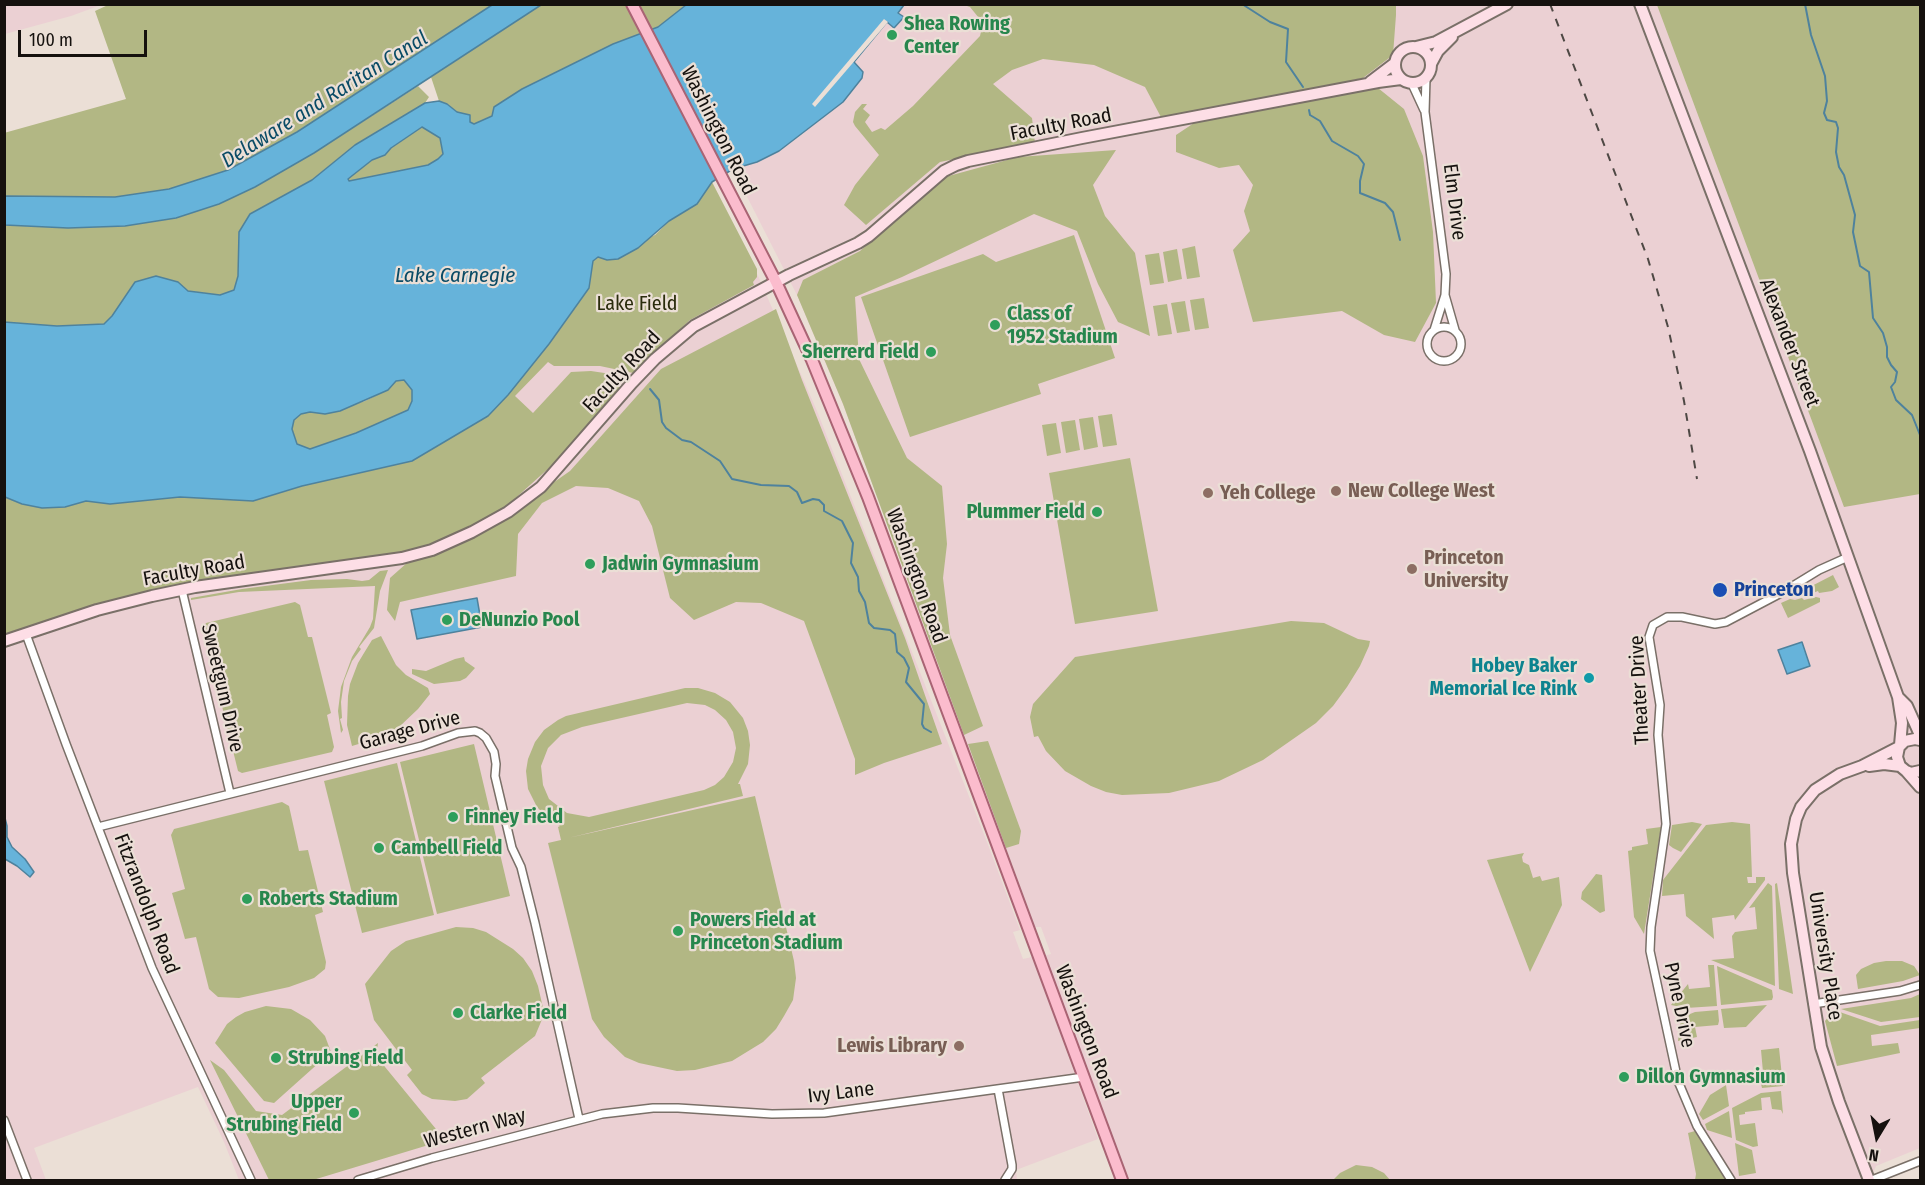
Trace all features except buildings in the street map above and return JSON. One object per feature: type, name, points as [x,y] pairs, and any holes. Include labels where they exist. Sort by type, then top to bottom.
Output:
[{"type":"main road","name":"Washington Road","points":[[632,4],[776,282],[812,360],[868,497],[1122,1180]]},
{"type":"street","points":[[1461,29],[1438,51],[1426,78],[1412,84],[1397,75],[1395,63],[1402,50],[1436,42],[1507,4]]},
{"type":"street","name":"Alexander Street","points":[[1640,4],[1705,171],[1898,697],[1902,723],[1897,756],[1903,768]]},
{"type":"street","points":[[1416,47],[1427,53],[1431,64]]},
{"type":"street","name":"Faculty Road","points":[[1368,84],[1395,63]]},
{"type":"street","name":"Elm Drive","points":[[1426,78],[1425,112],[1444,250],[1445,295],[1456,331]]},
{"type":"street","name":"Faculty Road","points":[[4,641],[98,610],[182,590],[413,555],[442,546],[486,525],[520,504],[546,483],[632,383],[675,342],[710,316],[863,240],[944,171],[968,160],[1401,79]]},
{"type":"street","name":"Elm Drive","points":[[1412,84],[1425,112]]},
{"type":"street","name":"Elm Drive","points":[[1434,330],[1445,295]]},
{"type":"street","points":[[1444,327],[1456,331],[1461,340],[1460,352],[1452,360],[1442,362],[1433,358],[1428,351],[1428,339],[1434,330],[1444,327]]},
{"type":"street","name":"Theater Drive","points":[[1666,824],[1658,735],[1660,705],[1649,637],[1653,625],[1667,617],[1676,616],[1705,623],[1726,622],[1819,570],[1848,557]]},
{"type":"street","name":"Sweetgum Drive","points":[[182,590],[231,794]]},
{"type":"street","name":"Fitzrandolph Road","points":[[26,634],[152,968],[251,1180]]},
{"type":"street","name":"Alexander Street","points":[[1898,697],[1907,706],[1920,735]]},
{"type":"street","name":"Garage Drive","points":[[98,826],[439,742],[458,732],[475,731],[486,738],[494,752],[495,776],[512,848],[521,867],[532,911],[579,1119]]},
{"type":"street","name":"University Place","points":[[1871,1180],[1839,1102],[1821,1047],[1793,873],[1792,830],[1801,807],[1815,789],[1910,739],[1920,740]]},
{"type":"street","name":"University Place","points":[[1862,766],[1884,764],[1911,772],[1920,771]]},
{"type":"street","points":[[1903,768],[1920,787]]},
{"type":"street","name":"Pyne Drive","points":[[1666,824],[1651,927],[1650,951],[1678,1081],[1697,1126],[1731,1180]]},
{"type":"street","points":[[1813,1004],[1900,991],[1920,985]]},
{"type":"street","name":"Ivy Lane","points":[[602,1113],[678,1108],[800,1115],[1084,1077]]},
{"type":"street","points":[[998,1089],[1012,1165],[1005,1180]]},
{"type":"street","name":"Western Way","points":[[358,1180],[602,1113]]},
{"type":"street","points":[[4,1119],[27,1180]]},
{"type":"street","points":[[1871,1180],[1920,1161]]},
{"type":"shaded area","points":[[5,4],[101,5],[71,16],[5,34]]},
{"type":"shaded area","name":"Princeton University","points":[[911,4],[1920,5],[1920,1148],[1876,1166],[1870,1180],[1129,1180],[1043,956],[1051,954],[1041,927],[1035,927],[843,404],[797,295],[733,169],[757,162],[779,151],[804,133],[853,62],[888,22],[904,17],[898,13],[904,5],[908,7]]},
{"type":"shaded area","points":[[712,182],[759,278],[817,411],[987,842],[1020,930],[1013,932],[1023,959],[1032,957],[1037,969],[1098,1139],[1016,1170],[1017,1180],[239,1180],[198,1087],[34,1148],[46,1180],[5,1180],[4,497],[253,501],[412,461],[549,344]]},
{"type":"green space","points":[[108,5],[492,5],[297,132],[228,170],[169,189],[115,197],[5,196],[4,133],[126,99],[95,11]]},
{"type":"green space","points":[[541,5],[686,5],[658,27],[613,44],[522,89],[494,107],[493,116],[474,125],[469,122],[470,115],[457,112],[439,101],[431,77]]},
{"type":"green space","points":[[964,5],[1396,5],[1396,15],[1393,55],[1363,78],[1162,119],[1145,87],[1094,65],[1043,59],[1012,70],[993,84],[1032,118],[1035,143],[940,162],[866,225],[844,205],[855,185],[879,155],[855,126],[853,122],[855,112],[862,104],[867,104],[863,109],[870,115],[865,122],[872,132],[881,128],[885,130],[913,106],[980,36],[983,23],[970,7]]},
{"type":"green space","points":[[1657,5],[1920,5],[1920,494],[1844,507]]},
{"type":"green space","points":[[418,86],[429,97],[425,103],[355,145],[312,180],[250,214],[239,232],[238,276],[234,290],[221,295],[188,291],[177,282],[112,316],[104,324],[57,326],[5,322],[4,225],[68,228],[125,226],[176,218],[219,204],[255,187],[314,153]]},
{"type":"green space","points":[[1367,87],[1378,88],[1404,109],[1423,156],[1433,232],[1436,303],[1415,342],[1384,335],[1342,311],[1253,322],[1233,250],[1250,231],[1244,211],[1253,185],[1239,165],[1219,168],[1176,152],[1176,135],[1197,121]]},
{"type":"green space","points":[[422,127],[440,138],[443,154],[438,159],[428,165],[349,181],[347,179],[372,160],[385,155],[391,148]]},
{"type":"green space","points":[[1116,150],[1093,185],[1105,216],[1135,253],[1150,336],[1118,322],[1098,284],[1077,231],[1034,214],[855,297],[859,359],[907,458],[942,486],[947,544],[943,578],[950,635],[983,726],[964,735],[843,404],[797,295],[803,280],[860,251],[945,177],[1018,157]]},
{"type":"green space","name":"Lake Field","points":[[712,182],[757,269],[754,285],[690,320],[633,373],[600,366],[554,366],[548,362],[515,396],[533,413],[571,372],[591,371],[611,374],[620,379],[619,388],[559,459],[510,503],[487,519],[438,544],[410,551],[223,577],[141,594],[5,637],[5,497],[22,504],[42,508],[65,507],[86,501],[110,504],[180,497],[253,501],[302,486],[412,461],[488,416],[508,395],[549,344],[589,288],[593,261],[655,235],[669,221],[697,204]]},
{"type":"green space","points":[[1074,235],[1115,358],[1038,384],[1041,394],[910,437],[861,297],[983,254],[996,262]]},
{"type":"green space","points":[[1195,246],[1200,277],[1187,279],[1182,249]]},
{"type":"green space","points":[[1177,249],[1182,279],[1168,282],[1163,252]]},
{"type":"green space","points":[[1159,253],[1164,283],[1150,285],[1145,255]]},
{"type":"green space","points":[[1204,298],[1209,328],[1195,330],[1190,300]]},
{"type":"green space","points":[[1185,301],[1190,331],[1177,333],[1171,303]]},
{"type":"green space","points":[[1167,304],[1172,334],[1158,336],[1153,306]]},
{"type":"green space","points":[[776,309],[905,638],[942,744],[855,775],[855,759],[804,621],[761,603],[736,602],[694,620],[670,598],[652,526],[639,501],[608,488],[576,486],[542,503],[518,534],[516,576],[400,602],[395,621],[387,610],[390,578],[408,562],[514,510],[570,471],[661,369]]},
{"type":"green space","points":[[404,380],[412,390],[412,401],[408,410],[356,433],[310,449],[297,444],[292,429],[294,420],[301,414],[310,412],[325,414],[365,401],[387,390],[396,381]]},
{"type":"green space","points":[[1112,414],[1117,445],[1103,447],[1098,416]]},
{"type":"green space","points":[[1093,417],[1098,447],[1084,450],[1079,419]]},
{"type":"green space","points":[[1075,420],[1080,450],[1066,453],[1061,422]]},
{"type":"green space","points":[[1056,423],[1061,453],[1047,456],[1042,425]]},
{"type":"green space","name":"Plummer Field","points":[[1130,458],[1158,611],[1075,624],[1049,473]]},
{"type":"green space","points":[[388,570],[380,591],[374,628],[359,647],[361,649],[352,661],[344,681],[341,702],[342,718],[340,719],[343,730],[341,733],[338,711],[341,687],[352,657],[373,619],[375,586],[239,592],[191,600],[191,598],[242,589],[311,580],[369,580],[380,571]]},
{"type":"green space","points":[[1833,575],[1839,587],[1832,591],[1819,593],[1818,591],[1810,594],[1800,592]]},
{"type":"green space","points":[[1802,598],[1804,600],[1820,598],[1820,602],[1788,618],[1781,603],[1790,599]]},
{"type":"green space","points":[[295,602],[300,605],[308,637],[312,637],[331,713],[327,715],[334,747],[332,752],[242,773],[238,771],[203,629],[206,623]]},
{"type":"green space","points":[[1291,621],[1324,623],[1358,639],[1370,641],[1369,646],[1347,687],[1316,723],[1263,760],[1219,781],[1169,793],[1122,795],[1106,792],[1065,771],[1046,751],[1038,736],[1034,737],[1030,717],[1033,704],[1075,657]]},
{"type":"green space","points":[[381,636],[396,665],[406,675],[428,688],[430,694],[399,727],[375,739],[352,746],[347,725],[350,684],[358,663],[372,640]]},
{"type":"green space","points":[[464,657],[465,661],[475,668],[460,681],[434,684],[412,674],[412,669],[426,671]]},
{"type":"green space","name":"Powers Field at Princeton Stadium","points":[[685,688],[698,688],[715,693],[730,702],[743,718],[750,745],[748,764],[738,784],[740,784],[743,796],[568,838],[755,796],[796,978],[793,1000],[776,1029],[763,1042],[732,1061],[695,1070],[677,1071],[639,1063],[625,1057],[604,1037],[592,1019],[548,843],[561,840],[558,827],[560,826],[537,807],[528,789],[526,771],[535,742],[544,730],[566,716]],"holes":[[[687,703],[705,705],[726,720],[733,732],[736,748],[733,762],[724,777],[715,785],[704,790],[589,817],[567,813],[549,799],[543,785],[541,766],[548,748],[561,735],[582,727]]]},
{"type":"green space","points":[[988,741],[1021,831],[1019,844],[1006,848],[968,744]]},
{"type":"green space","name":"Finney Field","points":[[474,744],[510,896],[437,914],[400,762]]},
{"type":"green space","name":"Cambell Field","points":[[397,763],[434,915],[362,933],[324,781]]},
{"type":"green space","name":"Roberts Stadium","points":[[282,802],[289,806],[299,851],[308,850],[323,912],[315,915],[326,962],[325,969],[314,978],[289,987],[239,998],[218,997],[209,989],[196,937],[185,939],[172,893],[185,889],[171,835],[174,829]]},
{"type":"green space","points":[[1692,822],[1702,824],[1681,852],[1669,845],[1672,825]]},
{"type":"green space","points":[[1732,822],[1750,824],[1752,877],[1747,877],[1748,883],[1756,883],[1756,877],[1765,877],[1765,880],[1735,920],[1734,915],[1712,918],[1714,939],[1686,916],[1684,894],[1662,896],[1663,880],[1706,825]]},
{"type":"green space","points":[[1661,827],[1644,934],[1634,917],[1628,851],[1632,850],[1632,847],[1648,844],[1646,829]]},
{"type":"green space","points":[[1524,853],[1523,862],[1529,865],[1533,878],[1540,876],[1542,881],[1559,877],[1562,905],[1530,972],[1487,860]]},
{"type":"green space","points":[[1596,874],[1602,875],[1605,911],[1600,913],[1581,899],[1582,892]]},
{"type":"green space","points":[[1768,883],[1772,886],[1775,986],[1711,960],[1734,958],[1732,936],[1735,932],[1757,929],[1755,907],[1749,908]]},
{"type":"green space","points":[[1777,883],[1793,994],[1779,989],[1775,884]]},
{"type":"green space","name":"Clarke Field","points":[[456,927],[473,928],[486,932],[523,958],[538,986],[543,1017],[535,1036],[481,1078],[485,1083],[467,1099],[455,1101],[432,1099],[422,1094],[407,1075],[412,1070],[374,1020],[365,984],[391,951],[406,941]]},
{"type":"green space","points":[[1886,961],[1902,961],[1914,966],[1920,975],[1903,981],[1858,989],[1856,975],[1861,969]]},
{"type":"green space","points":[[1708,965],[1714,965],[1717,1006],[1686,1008],[1671,1005],[1688,984],[1689,989],[1710,987]]},
{"type":"green space","points":[[1717,966],[1772,990],[1772,1000],[1721,1005]]},
{"type":"green space","points":[[1920,994],[1920,1017],[1881,1022],[1841,1009],[1911,998]]},
{"type":"green space","points":[[1767,1005],[1746,1027],[1724,1028],[1721,1009]]},
{"type":"green space","name":"Strubing Field","points":[[266,1006],[291,1009],[310,1020],[325,1036],[331,1052],[274,1103],[264,1101],[215,1043],[227,1024],[236,1017]]},
{"type":"green space","points":[[1718,1010],[1718,1025],[1695,1027],[1697,1037],[1678,1041],[1680,1024],[1685,1016],[1695,1012]]},
{"type":"green space","points":[[1834,1010],[1880,1026],[1920,1020],[1920,1028],[1871,1035],[1872,1046],[1898,1043],[1900,1053],[1837,1066],[1825,1021]]},
{"type":"green space","name":"Upper Strubing Field","points":[[378,1043],[376,1056],[445,1140],[313,1180],[269,1180],[210,1060],[224,1070],[256,1111],[282,1115]]},
{"type":"green space","points":[[1779,1048],[1783,1086],[1762,1088],[1761,1084],[1772,1080],[1770,1071],[1763,1072],[1761,1050]]},
{"type":"green space","points":[[1726,1085],[1729,1106],[1703,1120],[1699,1114],[1710,1095]]},
{"type":"green space","points":[[1781,1091],[1783,1114],[1781,1110],[1772,1109],[1770,1097],[1761,1098],[1762,1110],[1739,1115],[1740,1125],[1755,1123],[1758,1146],[1753,1147],[1736,1140],[1732,1108],[1761,1093]]},
{"type":"green space","points":[[1729,1111],[1732,1138],[1707,1130],[1705,1124]]},
{"type":"green space","points":[[1695,1131],[1727,1180],[1695,1180],[1696,1174],[1688,1133]]},
{"type":"green space","points":[[1735,1143],[1752,1150],[1756,1173],[1739,1176]]},
{"type":"green space","points":[[1356,1165],[1372,1167],[1384,1173],[1390,1180],[1333,1180],[1340,1173]]},
{"type":"water","points":[[492,5],[541,5],[314,153],[255,187],[219,204],[176,218],[125,226],[68,228],[5,225],[5,196],[115,197],[169,189],[228,170],[297,132]]},
{"type":"water","name":"Lake Carnegie","points":[[686,5],[904,5],[898,13],[904,17],[894,28],[887,22],[854,62],[863,72],[862,78],[843,102],[779,151],[757,162],[733,169],[712,182],[697,204],[669,221],[638,248],[618,259],[607,260],[598,257],[593,261],[589,288],[549,344],[508,395],[488,416],[412,461],[302,486],[253,501],[180,497],[110,504],[86,501],[65,507],[42,508],[22,504],[5,497],[4,322],[57,326],[104,324],[135,282],[156,276],[178,282],[188,291],[220,295],[234,290],[238,276],[239,232],[250,214],[312,180],[355,145],[425,103],[439,101],[447,104],[457,112],[470,115],[470,122],[474,124],[492,116],[494,107],[522,89],[613,44],[658,27]],"holes":[[[422,127],[440,138],[443,154],[438,159],[428,165],[349,181],[348,179],[372,160],[385,155],[391,148]],[[404,380],[412,390],[412,401],[408,410],[356,433],[310,449],[297,444],[292,429],[294,420],[301,414],[310,412],[325,414],[340,411],[388,390],[396,381]]]},
{"type":"water","name":"DeNunzio Pool","points":[[477,598],[482,627],[417,639],[411,610]]},
{"type":"water","points":[[1802,642],[1810,666],[1787,674],[1778,650]]},
{"type":"water","points":[[5,818],[7,837],[12,847],[25,859],[34,872],[30,877],[5,859]]},
{"type":"pier","points":[[884,19],[888,22],[815,107],[812,104]]},
{"type":"waterway","points":[[1242,4],[1270,22],[1288,29],[1286,62],[1303,87]]},
{"type":"waterway","points":[[1805,4],[1811,35],[1825,76],[1827,101],[1824,113],[1827,120],[1836,122],[1838,128],[1836,152],[1855,215],[1853,232],[1860,266],[1869,272],[1873,318],[1883,333],[1887,357],[1897,372],[1895,382],[1891,387],[1896,400],[1912,415],[1920,435]]},
{"type":"waterway","points":[[1309,110],[1310,115],[1320,121],[1332,141],[1358,156],[1364,164],[1360,193],[1385,203],[1393,212],[1400,240]]},
{"type":"waterway","points":[[650,389],[659,400],[662,422],[666,428],[682,440],[691,442],[720,461],[732,479],[761,485],[789,486],[797,492],[802,503],[813,499],[819,500],[824,505],[824,511],[842,521],[853,543],[851,563],[858,577],[859,591],[865,602],[869,623],[874,628],[890,630],[895,634],[897,652],[904,658],[909,668],[906,682],[924,704],[922,724],[931,732]]},
{"type":"railway","points":[[1550,4],[1648,259],[1668,327],[1684,401],[1697,479]]},
{"type":"place","name":"Shea Rowing Center","points":[[892,35]]},
{"type":"place","name":"Class of 1952 Stadium","points":[[995,325]]},
{"type":"place","name":"Sherrerd Field","points":[[931,352]]},
{"type":"place","name":"New College West","points":[[1336,491]]},
{"type":"place","name":"Yeh College","points":[[1208,493]]},
{"type":"place","name":"Plummer Field","points":[[1097,512]]},
{"type":"place","name":"Jadwin Gymnasium","points":[[590,564]]},
{"type":"place","name":"Princeton University","points":[[1412,569]]},
{"type":"place","name":"Princeton","points":[[1720,590]]},
{"type":"place","name":"DeNunzio Pool","points":[[447,620]]},
{"type":"place","name":"Hobey Baker Memorial Ice Rink","points":[[1589,678]]},
{"type":"place","name":"Finney Field","points":[[453,817]]},
{"type":"place","name":"Cambell Field","points":[[379,848]]},
{"type":"place","name":"Roberts Stadium","points":[[247,899]]},
{"type":"place","name":"Powers Field at Princeton Stadium","points":[[678,931]]},
{"type":"place","name":"Clarke Field","points":[[458,1013]]},
{"type":"place","name":"Lewis Library","points":[[959,1046]]},
{"type":"place","name":"Strubing Field","points":[[276,1058]]},
{"type":"place","name":"Dillon Gymnasium","points":[[1624,1077]]},
{"type":"place","name":"Upper Strubing Field","points":[[354,1113]]},
{"type":"water label","name":"Delaware and Raritan Canal","points":[[325,100]]}]
